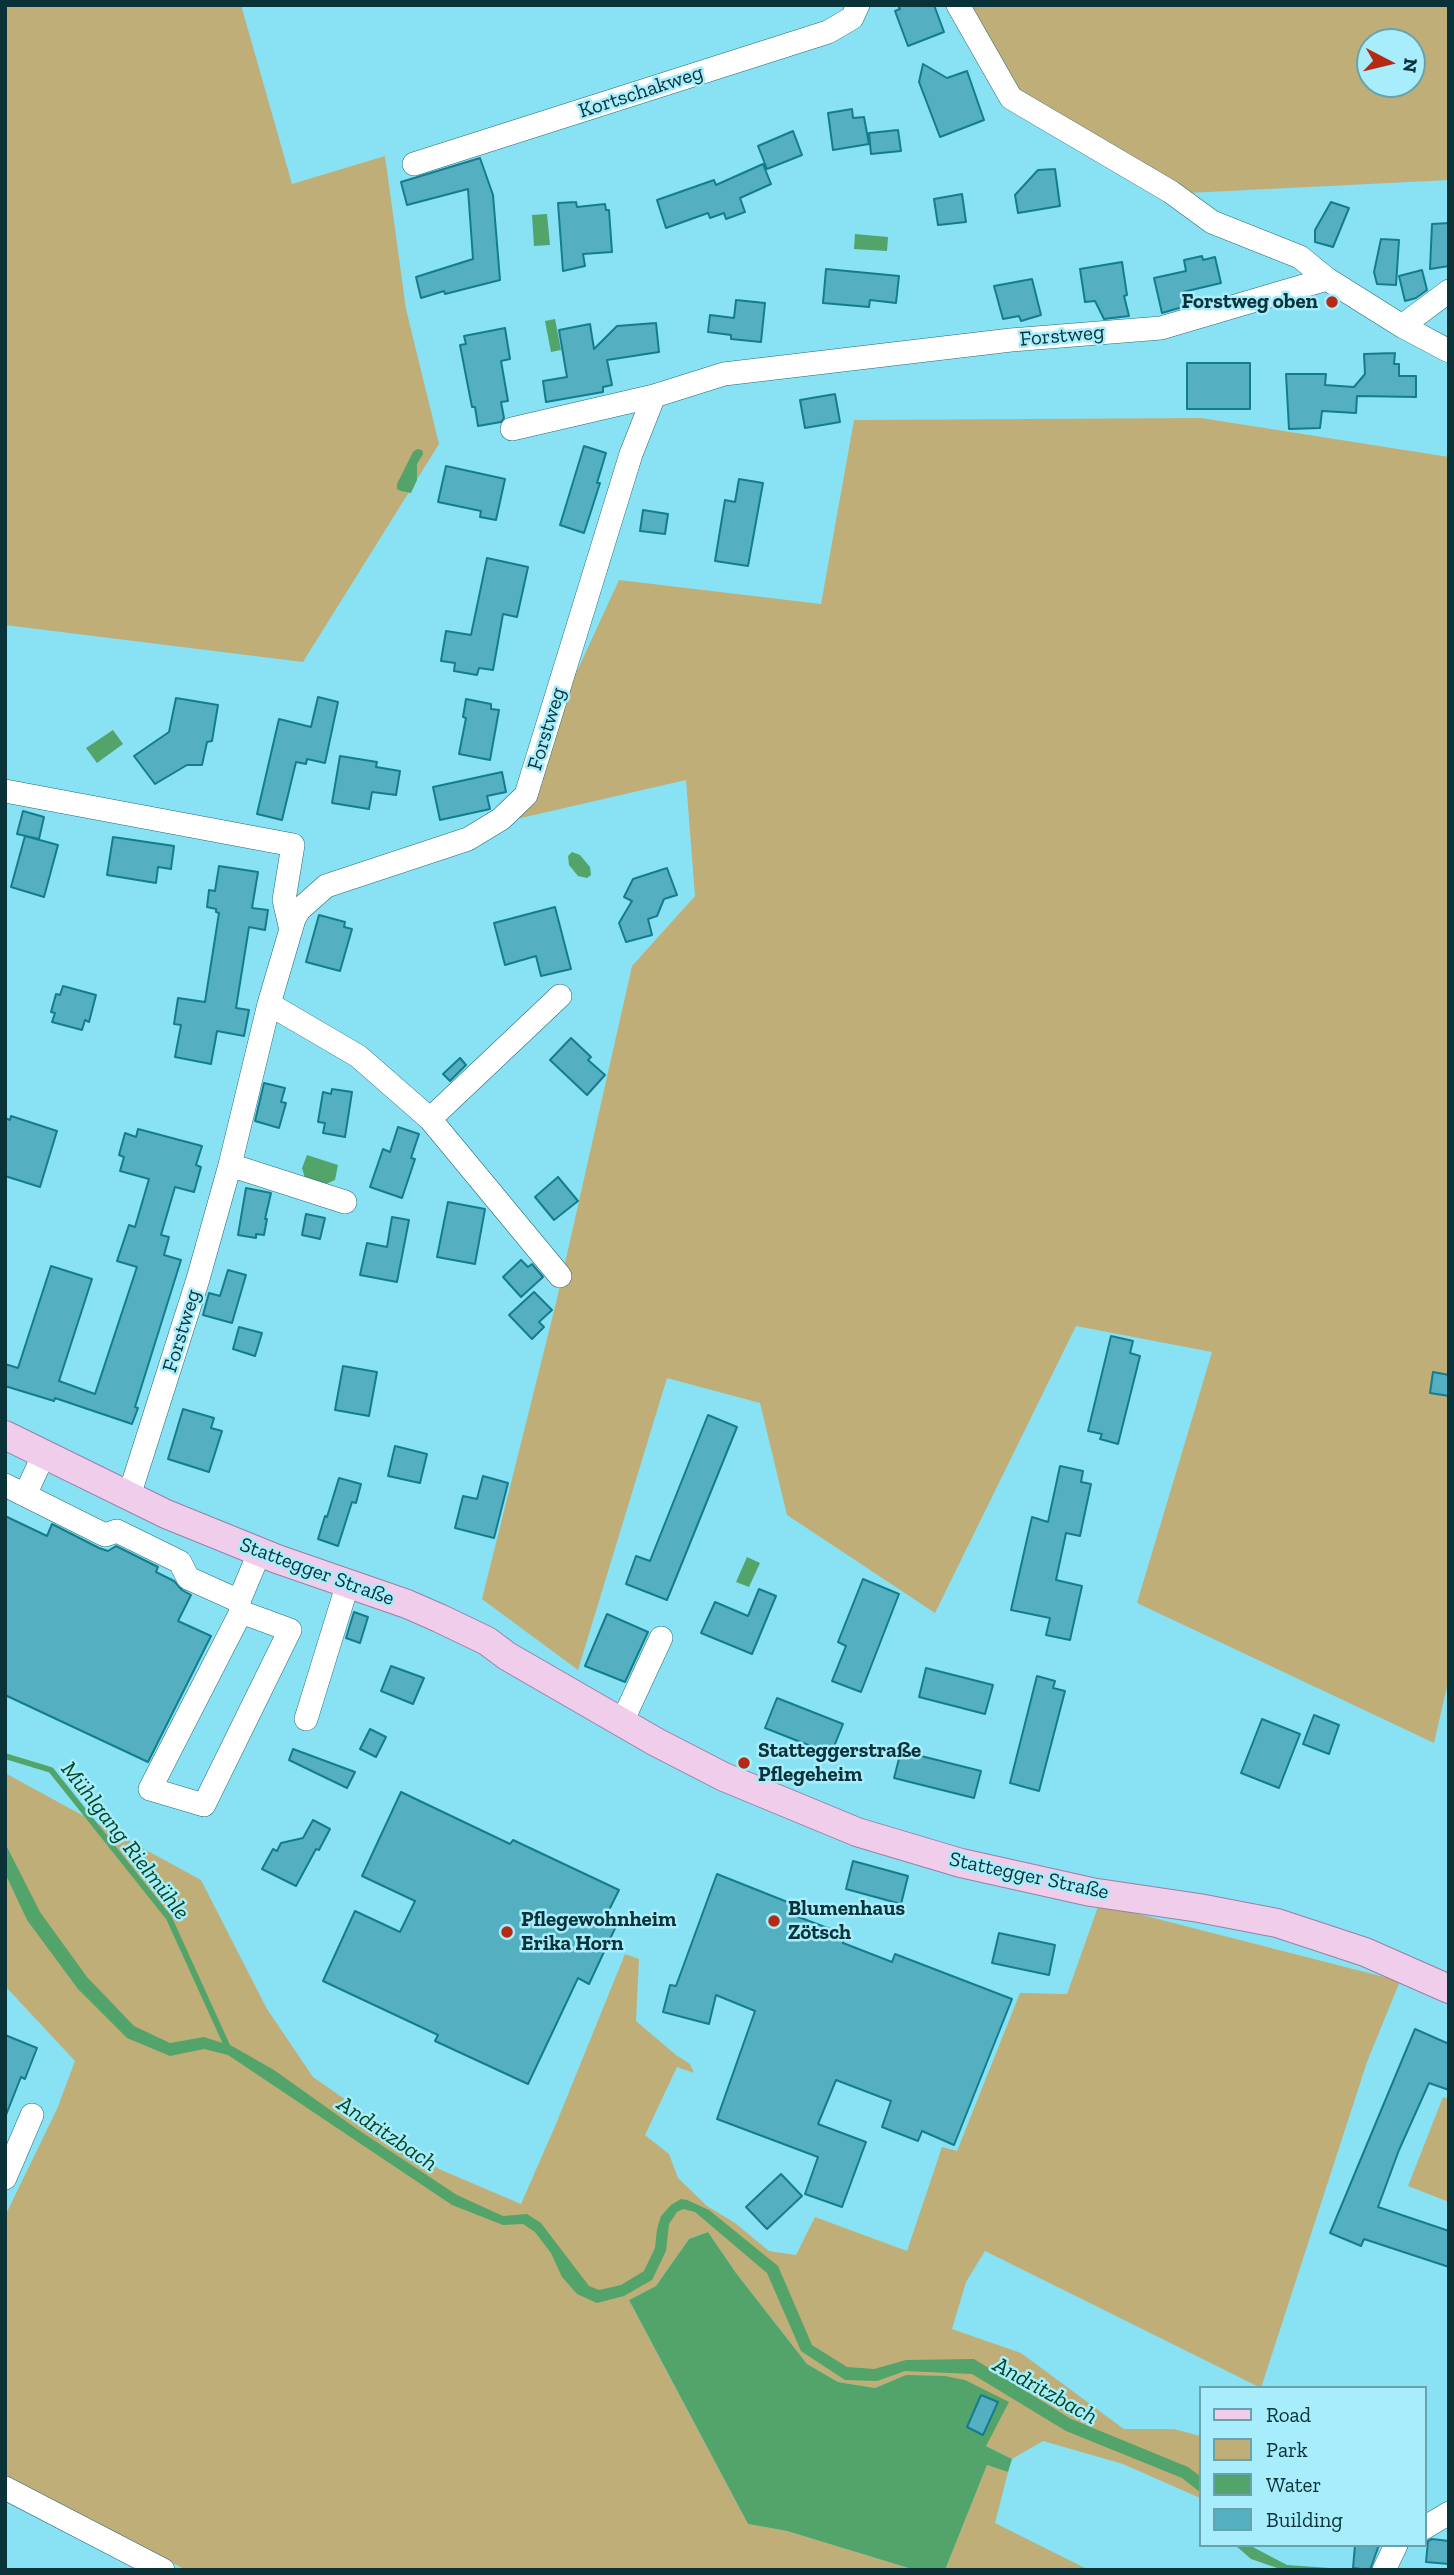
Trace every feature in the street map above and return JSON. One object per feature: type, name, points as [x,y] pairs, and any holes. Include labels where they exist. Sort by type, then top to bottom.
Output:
[{"type":"main road","name":"Stattegger Straße","points":[[5,1435],[129,1496],[260,1551],[407,1604],[487,1641],[507,1656],[621,1724],[724,1777],[857,1832],[961,1863],[1078,1889],[1277,1923],[1365,1952],[1449,1989]]},
{"type":"street","name":"Kortschakweg","points":[[414,164],[828,32],[852,18],[858,5]]},
{"type":"street","points":[[958,5],[1011,98],[1171,192],[1212,222],[1300,257],[1326,279],[1402,326],[1449,351]]},
{"type":"street","name":"Forstweg","points":[[512,429],[654,396],[724,374],[1011,340],[1161,328],[1326,279]]},
{"type":"street","points":[[1402,326],[1449,291]]},
{"type":"street","name":"Forstweg","points":[[129,1496],[194,1291],[230,1166],[269,1004],[290,930],[299,910],[326,886],[468,839],[501,819],[526,795],[631,454],[654,396]]},
{"type":"street","name":"Forstweg","points":[[5,791],[293,845],[284,900],[290,930]]},
{"type":"street","points":[[430,1119],[560,996]]},
{"type":"street","points":[[269,1004],[358,1056],[430,1119],[561,1276]]},
{"type":"street","points":[[230,1166],[345,1202]]},
{"type":"street","points":[[44,1454],[15,1490],[105,1535],[117,1531],[180,1562],[188,1578],[240,1607],[290,1630],[204,1805],[150,1789],[240,1607],[260,1551]]},
{"type":"street","points":[[306,1719],[348,1583]]},
{"type":"street","points":[[621,1724],[662,1638]]},
{"type":"street","points":[[5,2178],[32,2115]]},
{"type":"street","points":[[5,2488],[163,2570]]},
{"type":"street","points":[[1426,2527],[1449,2513]]},
{"type":"green space","points":[[5,5],[241,5],[292,184],[385,156],[406,309],[439,444],[303,662],[5,625]]},
{"type":"green space","points":[[972,5],[1449,5],[1449,180],[1188,193],[1013,95]]},
{"type":"green space","points":[[1201,418],[1449,457],[1449,1678],[1434,1743],[1137,1603],[1212,1352],[1076,1326],[935,1613],[787,1515],[760,1403],[667,1378],[578,1670],[482,1599],[556,1303],[632,966],[695,896],[686,780],[508,821],[619,580],[821,604],[854,420]]},
{"type":"green space","points":[[5,1773],[201,1880],[267,2009],[313,2077],[399,2137],[439,2169],[521,2204],[625,1954],[639,1959],[636,2021],[690,2064],[694,2073],[677,2067],[645,2135],[669,2154],[678,2178],[707,2206],[735,2223],[769,2251],[796,2255],[815,2217],[907,2251],[942,2147],[957,2151],[1020,1993],[1067,1994],[1099,1904],[1400,1981],[1367,2062],[1262,2386],[985,2251],[966,2282],[952,2329],[1021,2353],[1124,2429],[1174,2429],[1198,2435],[1198,2497],[1123,2464],[1043,2441],[1012,2459],[986,2446],[907,2375],[875,2388],[838,2382],[807,2364],[736,2273],[708,2232],[689,2239],[656,2286],[629,2300],[748,2524],[787,2531],[915,2570],[186,2570],[88,2518],[5,2479],[5,2216],[57,2109],[75,2061],[5,1986]]},
{"type":"green space","points":[[1443,2097],[1449,2099],[1449,2202],[1408,2186]]},
{"type":"green space","points":[[987,2465],[1008,2472],[995,2523],[1089,2570],[945,2570]]},
{"type":"water","points":[[547,214],[550,245],[534,246],[532,215]]},
{"type":"water","points":[[855,234],[888,237],[887,251],[854,249]]},
{"type":"water","points":[[555,319],[561,350],[551,352],[545,321]]},
{"type":"water","points":[[417,449],[422,450],[423,454],[417,464],[417,480],[411,493],[401,491],[397,489],[397,484]]},
{"type":"water","points":[[113,730],[123,744],[97,763],[86,748]]},
{"type":"water","points":[[572,852],[580,855],[590,867],[591,875],[587,878],[578,876],[569,865],[568,856]]},
{"type":"water","points":[[307,1155],[338,1165],[335,1180],[326,1184],[305,1178],[302,1168]]},
{"type":"water","points":[[747,1557],[760,1563],[749,1587],[736,1582]]},
{"type":"water","points":[[5,1843],[40,1912],[87,1977],[134,2026],[170,2043],[204,2037],[232,2046],[274,2070],[457,2195],[503,2216],[527,2214],[541,2223],[589,2286],[599,2290],[621,2285],[644,2271],[655,2248],[661,2216],[671,2205],[681,2199],[687,2200],[709,2210],[778,2266],[812,2345],[847,2367],[874,2369],[906,2360],[974,2359],[1071,2419],[1188,2467],[1198,2474],[1198,2490],[1182,2478],[1066,2431],[972,2374],[905,2371],[877,2381],[845,2380],[801,2351],[767,2273],[695,2212],[683,2209],[677,2212],[669,2224],[666,2251],[652,2280],[624,2296],[597,2303],[577,2294],[562,2277],[551,2253],[535,2232],[523,2224],[503,2225],[452,2205],[228,2055],[204,2049],[170,2056],[127,2038],[78,1989],[27,1920],[5,1873]]},
{"type":"water","points":[[708,2232],[736,2273],[807,2364],[838,2382],[875,2388],[906,2375],[945,2376],[965,2380],[1009,2402],[986,2446],[1012,2459],[1008,2472],[987,2465],[945,2570],[915,2570],[787,2531],[748,2524],[629,2300],[656,2286],[689,2239]]},
{"type":"water","points":[[1237,2547],[1253,2547],[1287,2565],[1358,2570],[1283,2570],[1251,2559]]},
{"type":"building","points":[[898,5],[934,5],[944,32],[908,46],[895,11],[900,9]]},
{"type":"building","points":[[923,64],[947,78],[967,71],[984,120],[940,137],[919,82]]},
{"type":"building","points":[[852,109],[853,118],[864,117],[869,144],[833,150],[828,113]]},
{"type":"building","points":[[898,130],[901,151],[871,154],[869,133]]},
{"type":"building","points":[[793,131],[802,155],[767,169],[758,146]]},
{"type":"building","points":[[480,158],[493,195],[500,280],[421,298],[416,277],[473,259],[468,189],[407,205],[401,182]]},
{"type":"building","points":[[763,164],[771,184],[740,198],[745,212],[726,219],[724,213],[710,218],[708,213],[666,228],[657,200],[714,180],[716,185]]},
{"type":"building","points":[[1055,169],[1060,206],[1018,213],[1015,195],[1038,170]]},
{"type":"building","points":[[962,194],[966,222],[938,225],[934,199]]},
{"type":"building","points":[[576,202],[577,207],[605,204],[606,210],[609,210],[612,252],[583,254],[585,266],[563,271],[558,203]]},
{"type":"building","points":[[1331,202],[1349,208],[1333,247],[1315,242],[1315,230]]},
{"type":"building","points":[[1449,223],[1449,266],[1430,269],[1432,224]]},
{"type":"building","points":[[1381,239],[1399,240],[1396,285],[1377,284],[1374,272]]},
{"type":"building","points":[[1202,256],[1203,260],[1215,257],[1221,283],[1183,292],[1186,306],[1162,313],[1154,278],[1186,271],[1184,260]]},
{"type":"building","points":[[1122,262],[1127,295],[1124,296],[1129,316],[1104,319],[1095,301],[1085,302],[1080,269]]},
{"type":"building","points":[[826,269],[899,276],[896,303],[870,300],[869,307],[823,303]]},
{"type":"building","points":[[1422,270],[1427,290],[1416,298],[1405,301],[1399,276]]},
{"type":"building","points":[[1032,279],[1041,315],[1021,321],[1019,316],[1003,319],[994,286]]},
{"type":"building","points":[[736,300],[765,303],[761,342],[731,339],[731,335],[708,332],[710,315],[734,318]]},
{"type":"building","points":[[656,323],[659,352],[607,360],[612,385],[603,387],[603,392],[546,402],[543,381],[567,377],[559,330],[590,324],[594,349],[617,326]]},
{"type":"building","points":[[505,328],[510,359],[501,361],[508,401],[501,402],[504,418],[501,422],[478,426],[460,345],[466,344],[464,336]]},
{"type":"building","points":[[1395,353],[1394,364],[1399,364],[1399,376],[1416,376],[1416,397],[1357,396],[1356,413],[1322,411],[1320,428],[1289,429],[1286,374],[1326,374],[1325,385],[1354,387],[1365,374],[1364,354]]},
{"type":"building","points":[[1187,363],[1250,363],[1250,409],[1187,409]]},
{"type":"building","points":[[835,394],[840,422],[805,428],[800,400]]},
{"type":"building","points":[[584,446],[606,453],[597,483],[600,483],[584,533],[560,525]]},
{"type":"building","points":[[446,466],[505,479],[496,520],[480,517],[481,511],[438,502]]},
{"type":"building","points":[[739,479],[763,483],[748,566],[715,561],[725,500],[735,502]]},
{"type":"building","points":[[643,510],[668,514],[665,534],[640,531]]},
{"type":"building","points":[[487,558],[528,567],[517,617],[503,614],[493,670],[479,668],[477,675],[454,671],[455,663],[441,661],[446,631],[471,635]]},
{"type":"building","points":[[318,697],[338,702],[325,763],[307,759],[306,764],[296,762],[282,820],[257,814],[279,719],[311,727]]},
{"type":"building","points":[[176,698],[218,705],[212,741],[207,742],[202,765],[187,765],[155,784],[134,756],[169,732]]},
{"type":"building","points":[[466,699],[491,704],[491,709],[499,710],[490,760],[459,754],[466,718],[463,717]]},
{"type":"building","points":[[340,756],[377,762],[376,767],[400,771],[396,795],[372,792],[369,809],[332,803]]},
{"type":"building","points":[[502,772],[506,792],[487,796],[490,809],[440,820],[433,787]]},
{"type":"building","points":[[23,811],[44,817],[39,839],[17,834]]},
{"type":"building","points":[[25,836],[58,845],[44,897],[11,887]]},
{"type":"building","points":[[113,837],[174,846],[171,869],[158,867],[156,883],[107,875]]},
{"type":"building","points":[[219,866],[258,872],[252,908],[268,910],[265,930],[249,927],[236,1008],[249,1010],[244,1036],[217,1031],[211,1064],[175,1057],[181,1025],[174,1024],[178,998],[205,1002],[219,913],[216,909],[207,907],[209,890],[215,891]]},
{"type":"building","points":[[667,868],[677,895],[664,899],[657,916],[648,919],[652,935],[626,942],[619,923],[632,901],[624,897],[633,879]]},
{"type":"building","points":[[555,907],[571,969],[541,976],[536,956],[505,965],[494,923]]},
{"type":"building","points":[[319,915],[345,922],[344,927],[352,929],[340,971],[306,962]]},
{"type":"building","points":[[63,986],[96,995],[89,1022],[85,1020],[82,1030],[52,1022],[55,1013],[51,1012],[56,994],[60,995]]},
{"type":"building","points":[[571,1038],[591,1057],[588,1060],[605,1075],[587,1095],[550,1060]]},
{"type":"building","points":[[460,1058],[466,1065],[450,1081],[443,1074]]},
{"type":"building","points":[[264,1083],[285,1088],[281,1102],[286,1103],[279,1128],[255,1121]]},
{"type":"building","points":[[332,1089],[352,1092],[345,1137],[323,1133],[325,1123],[318,1122],[323,1092],[331,1094]]},
{"type":"building","points":[[11,1116],[57,1131],[40,1187],[5,1176],[5,1118],[10,1120]]},
{"type":"building","points":[[398,1127],[419,1134],[411,1158],[415,1159],[402,1198],[370,1187],[383,1149],[390,1152]]},
{"type":"building","points":[[138,1129],[202,1146],[196,1165],[201,1167],[194,1192],[175,1187],[161,1235],[169,1237],[164,1255],[181,1260],[132,1424],[55,1398],[54,1401],[5,1386],[5,1364],[18,1368],[51,1266],[92,1279],[59,1381],[95,1394],[137,1267],[117,1261],[129,1225],[135,1227],[149,1179],[120,1171],[124,1157],[119,1155],[125,1133],[136,1137]]},
{"type":"building","points":[[558,1177],[578,1201],[554,1220],[535,1197]]},
{"type":"building","points":[[246,1188],[271,1193],[264,1235],[256,1234],[256,1238],[238,1235]]},
{"type":"building","points":[[448,1202],[485,1209],[475,1264],[437,1257]]},
{"type":"building","points":[[306,1214],[325,1218],[320,1239],[302,1235]]},
{"type":"building","points":[[392,1217],[409,1220],[397,1282],[360,1275],[367,1243],[387,1247]]},
{"type":"building","points":[[521,1260],[528,1267],[532,1264],[543,1277],[521,1297],[503,1277]]},
{"type":"building","points":[[228,1270],[246,1275],[232,1323],[203,1315],[209,1293],[220,1296]]},
{"type":"building","points":[[534,1292],[552,1310],[539,1322],[544,1327],[532,1339],[509,1315]]},
{"type":"building","points":[[239,1327],[262,1333],[255,1356],[233,1349]]},
{"type":"building","points":[[1111,1336],[1133,1341],[1130,1353],[1140,1356],[1118,1444],[1100,1439],[1102,1434],[1088,1431]]},
{"type":"building","points":[[343,1366],[377,1372],[369,1416],[335,1410]]},
{"type":"building","points":[[1433,1372],[1449,1375],[1449,1396],[1430,1393]]},
{"type":"building","points":[[183,1409],[214,1418],[211,1428],[222,1431],[209,1472],[168,1459]]},
{"type":"building","points":[[708,1415],[737,1427],[667,1600],[626,1584],[636,1556],[650,1561]]},
{"type":"building","points":[[395,1446],[427,1454],[420,1483],[388,1476]]},
{"type":"building","points":[[1060,1466],[1083,1471],[1081,1482],[1091,1484],[1080,1536],[1066,1533],[1056,1580],[1082,1586],[1070,1640],[1046,1635],[1050,1618],[1011,1610],[1032,1517],[1048,1522]]},
{"type":"building","points":[[483,1476],[508,1483],[494,1538],[455,1528],[463,1496],[477,1499]]},
{"type":"building","points":[[339,1478],[361,1484],[356,1503],[352,1502],[338,1546],[318,1539]]},
{"type":"building","points":[[5,1516],[47,1536],[52,1524],[99,1548],[108,1551],[116,1546],[158,1567],[156,1572],[174,1581],[191,1595],[178,1621],[211,1636],[148,1762],[5,1695]]},
{"type":"building","points":[[863,1579],[899,1594],[861,1692],[832,1681],[846,1646],[838,1642]]},
{"type":"building","points":[[759,1589],[776,1596],[752,1654],[701,1633],[715,1602],[748,1616]]},
{"type":"building","points":[[354,1612],[368,1617],[360,1643],[346,1638]]},
{"type":"building","points":[[607,1614],[648,1632],[625,1682],[585,1666]]},
{"type":"building","points":[[391,1666],[424,1678],[413,1704],[381,1691]]},
{"type":"building","points":[[926,1668],[993,1685],[985,1714],[919,1697]]},
{"type":"building","points":[[1037,1676],[1055,1681],[1053,1688],[1065,1691],[1039,1791],[1010,1783]]},
{"type":"building","points":[[777,1698],[843,1724],[831,1754],[765,1728]]},
{"type":"building","points":[[1314,1715],[1339,1725],[1329,1754],[1303,1744]]},
{"type":"building","points":[[1262,1719],[1300,1734],[1279,1788],[1241,1773]]},
{"type":"building","points":[[370,1729],[386,1737],[376,1757],[360,1749]]},
{"type":"building","points":[[293,1749],[355,1772],[347,1788],[289,1760]]},
{"type":"building","points":[[901,1751],[981,1771],[974,1798],[894,1778]]},
{"type":"building","name":"Pflegewohnheim Erika Horn","points":[[401,1792],[510,1844],[513,1840],[619,1890],[605,1918],[617,1924],[589,1984],[578,1978],[528,2084],[435,2041],[438,2035],[323,1981],[355,1911],[400,1932],[415,1901],[362,1876]]},
{"type":"building","points":[[313,1820],[330,1829],[296,1886],[262,1869],[273,1849],[277,1851],[281,1843],[303,1838]]},
{"type":"building","points":[[853,1861],[908,1876],[901,1904],[846,1889]]},
{"type":"building","points":[[717,1874],[800,1907],[796,1916],[846,1935],[843,1943],[892,1962],[895,1954],[1012,1999],[954,2145],[922,2131],[918,2141],[882,2127],[891,2101],[836,2080],[818,2124],[866,2142],[842,2207],[805,2194],[818,2157],[717,2119],[755,2011],[716,1995],[709,2024],[663,2012],[670,1985],[676,1986]]},
{"type":"building","points":[[999,1933],[1055,1945],[1049,1975],[992,1963]]},
{"type":"building","points":[[1415,2029],[1449,2044],[1449,2090],[1429,2083],[1399,2150],[1378,2207],[1449,2231],[1449,2267],[1364,2239],[1361,2246],[1330,2233]]},
{"type":"building","points":[[5,2035],[37,2048],[25,2079],[21,2077],[6,2115]]},
{"type":"building","points":[[781,2174],[802,2196],[767,2229],[746,2207]]},
{"type":"building","points":[[981,2395],[998,2402],[983,2435],[967,2427]]},
{"type":"building","points":[[1428,2541],[1449,2541],[1449,2564],[1426,2562]]},
{"type":"building","points":[[1355,2547],[1378,2547],[1370,2570],[1353,2568]]},
{"type":"waterway","name":"Mühlgang Rielmühle","points":[[5,1756],[51,1770],[169,1918],[229,2050]]},
{"type":"place","name":"Forstweg oben","points":[[1332,302]]},
{"type":"place","name":"Statteggerstraße Pflegeheim","points":[[744,1763]]},
{"type":"place","name":"Blumenhaus Zötsch","points":[[774,1921]]},
{"type":"place","name":"Pflegewohnheim Erika Horn","points":[[507,1932]]},
{"type":"water label","name":"Andritzbach","points":[[387,2134]]},
{"type":"water label","name":"Andritzbach","points":[[1045,2391]]}]
